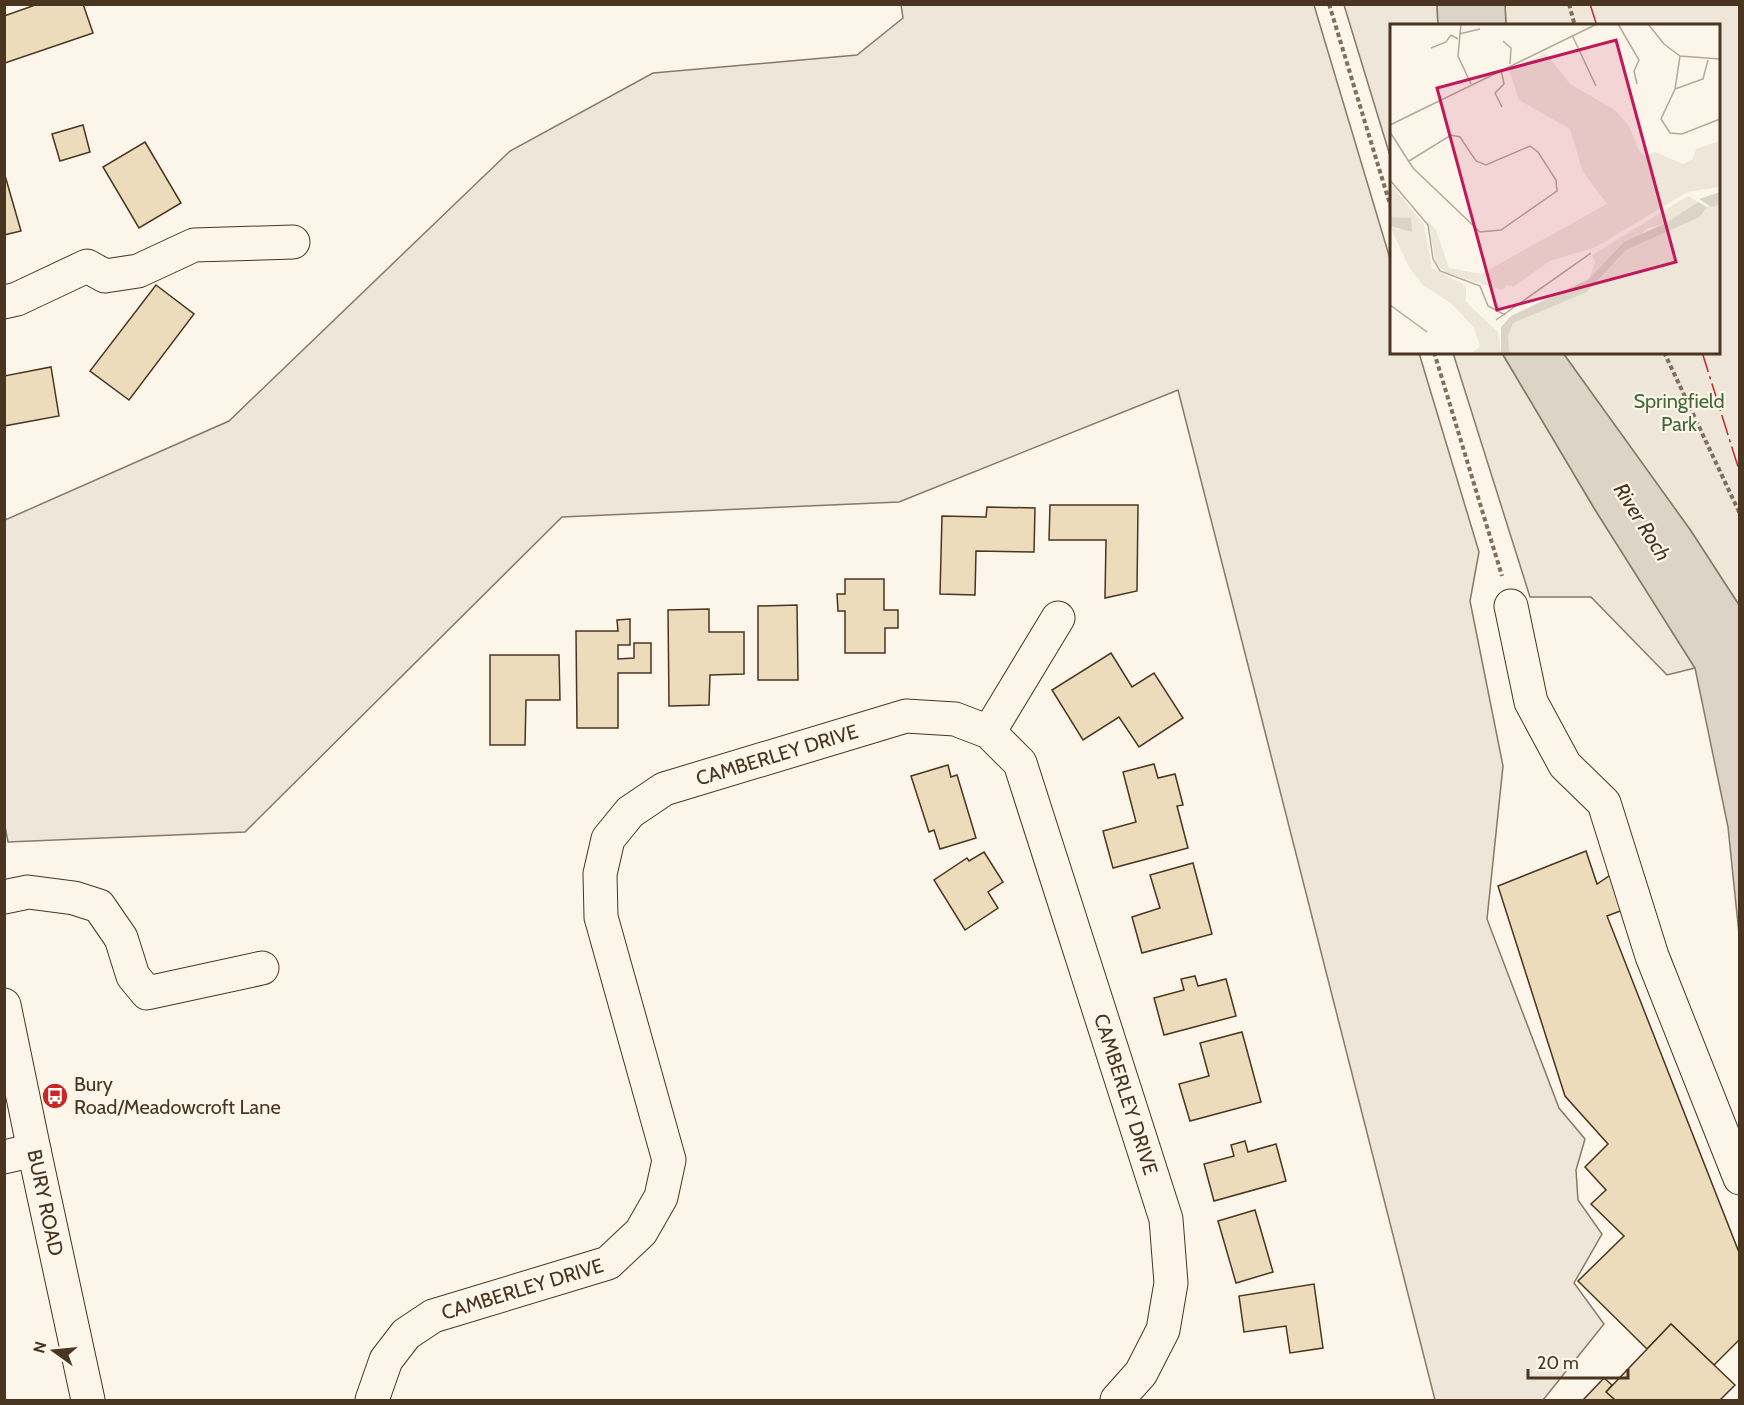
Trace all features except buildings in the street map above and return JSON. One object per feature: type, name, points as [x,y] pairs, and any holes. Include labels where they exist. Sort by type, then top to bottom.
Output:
[{"type":"street","points":[[4,302],[17,299],[87,266],[105,276],[138,271],[194,245],[293,242]]},
{"type":"street","points":[[1511,606],[1532,702],[1565,765],[1604,803],[1652,956],[1740,1178]]},
{"type":"street","points":[[989,732],[1060,616]]},
{"type":"street","name":"CAMBERLEY DRIVE","points":[[372,1401],[386,1360],[406,1334],[433,1316],[608,1263],[641,1232],[661,1197],[669,1160],[601,917],[600,874],[608,839],[630,812],[664,789],[906,716],[955,720],[989,732],[1020,763],[1166,1220],[1171,1283],[1163,1330],[1141,1373],[1117,1401]]},
{"type":"street","points":[[4,897],[28,892],[74,898],[99,906],[121,938],[133,976],[147,993],[262,968]]},
{"type":"street","name":"BURY ROAD","points":[[4,1005],[19,1154],[88,1401]]},
{"type":"path","points":[[1329,4],[1390,204]]},
{"type":"path","points":[[1569,4],[1574,24]]},
{"type":"path","points":[[1435,354],[1511,606]]},
{"type":"path","points":[[1665,354],[1740,514]]},
{"type":"green space","points":[[901,5],[1314,5],[1390,259],[1390,354],[1419,354],[1479,552],[1470,601],[1503,766],[1487,919],[1559,1108],[1585,1139],[1576,1170],[1578,1200],[1602,1234],[1574,1283],[1604,1324],[1543,1400],[1435,1400],[1178,390],[899,502],[562,517],[245,832],[8,842],[4,821],[5,520],[229,421],[510,151],[653,73],[857,55],[903,18]]},
{"type":"green space","points":[[1344,5],[1437,5],[1438,24],[1390,24],[1390,156]]},
{"type":"green space","name":"Springfield Park","points":[[1505,5],[1739,5],[1739,605],[1691,531],[1564,354],[1720,354],[1720,24],[1506,24]]},
{"type":"green space","points":[[1453,354],[1503,354],[1594,508],[1695,668],[1667,675],[1591,597],[1530,597]]},
{"type":"water","points":[[1437,5],[1505,5],[1506,24],[1438,24]]},
{"type":"water","name":"River Roch","points":[[1503,354],[1564,354],[1691,531],[1739,605],[1739,934],[1728,827],[1695,668],[1594,508]]},
{"type":"power","points":[[1590,4],[1596,24]]},
{"type":"power","points":[[1703,354],[1740,473]]},
{"type":"place","name":"Bury Road/Meadowcroft Lane","points":[[55,1096]]}]
